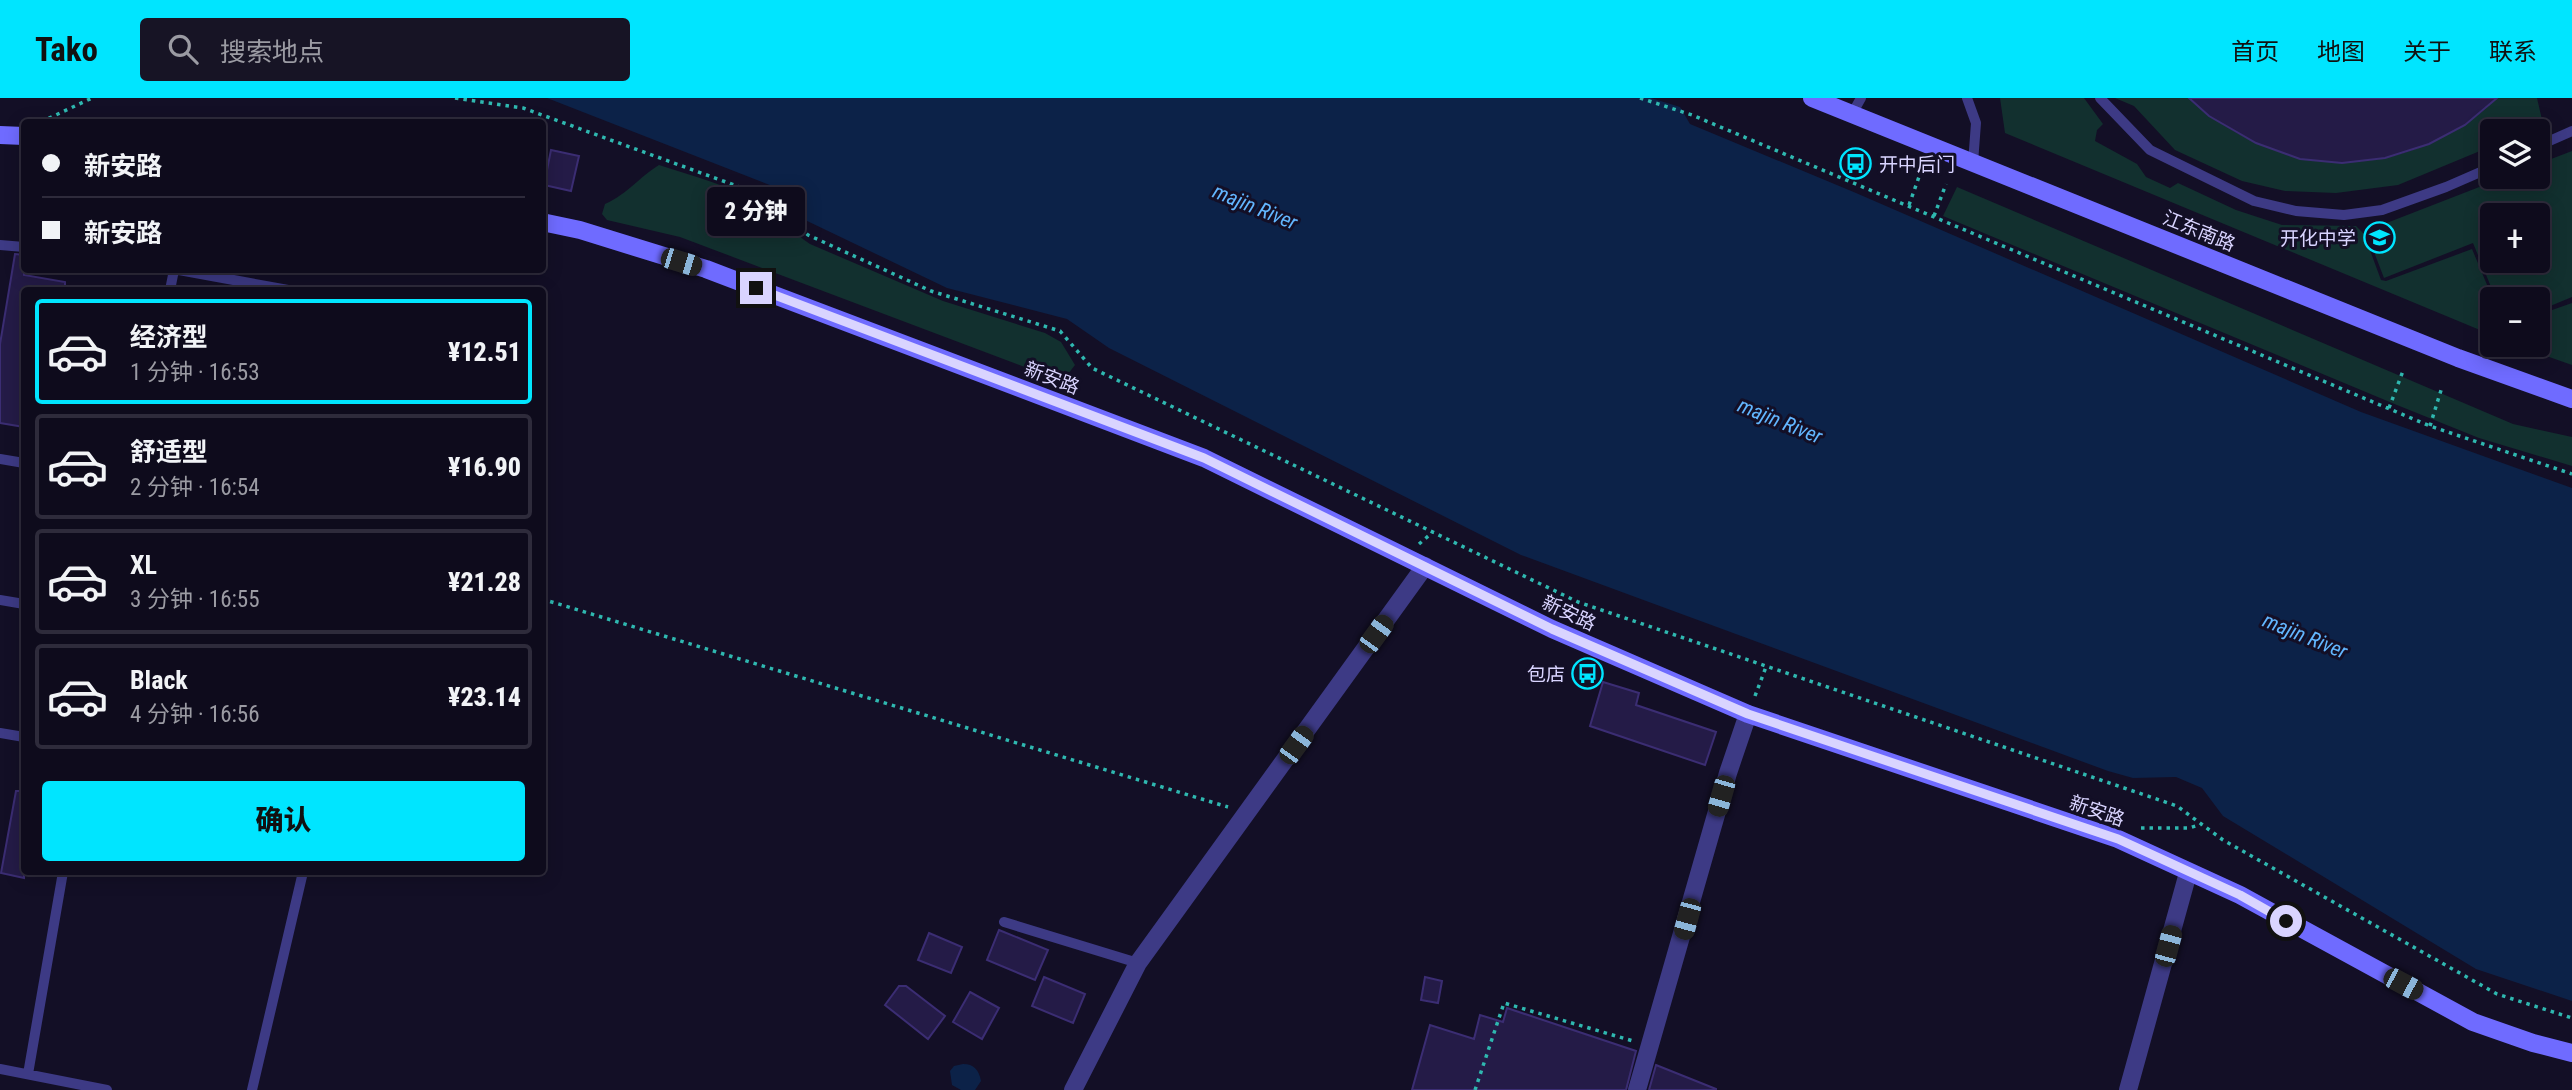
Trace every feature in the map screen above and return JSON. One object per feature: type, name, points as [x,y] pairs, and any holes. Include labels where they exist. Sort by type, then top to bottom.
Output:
[{"type":"main road","name":"江东南路","points":[[1812,98],[2458,358],[2572,399]]},
{"type":"main road","points":[[0,135],[21,136]]},
{"type":"main road","name":"新安路","points":[[546,223],[580,230],[706,269],[1204,458],[1552,629],[1748,714],[2118,839],[2240,895],[2473,1022],[2533,1043],[2572,1053]]},
{"type":"street","points":[[1073,1090],[1138,964],[1425,566]]},
{"type":"street","points":[[1637,1090],[1728,773],[1748,714]]},
{"type":"street","points":[[2128,1090],[2188,873]]},
{"type":"lane","points":[[1852,114],[1861,98]]},
{"type":"lane","points":[[1968,98],[1976,123],[1973,163]]},
{"type":"lane","points":[[2100,98],[2150,150],[2254,201],[2297,211],[2344,215],[2382,210],[2480,172]]},
{"type":"lane","points":[[2550,141],[2572,131]]},
{"type":"lane","points":[[0,245],[21,247]]},
{"type":"lane","points":[[193,273],[271,287]]},
{"type":"lane","points":[[0,459],[21,462]]},
{"type":"lane","points":[[0,600],[21,604]]},
{"type":"lane","points":[[0,733],[21,736]]},
{"type":"lane","points":[[28,1074],[62,875]]},
{"type":"lane","points":[[251,1090],[302,875]]},
{"type":"lane","points":[[1004,922],[1138,964]]},
{"type":"lane","points":[[0,1069],[107,1090]]},
{"type":"path","points":[[47,119],[92,98]]},
{"type":"path","points":[[455,98],[523,108],[767,197],[808,235],[931,291],[1060,331],[1092,368],[1578,602],[2177,806],[2223,840],[2497,994],[2572,1018]]},
{"type":"path","points":[[1640,98],[1692,115],[1909,205],[2430,426],[2572,474]]},
{"type":"path","points":[[1909,205],[1920,174]]},
{"type":"path","points":[[1934,216],[1945,184]]},
{"type":"path","points":[[2389,408],[2403,371]]},
{"type":"path","points":[[2430,426],[2442,387]]},
{"type":"path","points":[[546,600],[1247,812]]},
{"type":"path","points":[[1748,714],[1767,667]]},
{"type":"path","points":[[2118,839],[2135,828],[2189,828],[2202,824]]},
{"type":"path","points":[[1475,1090],[1504,1003],[1651,1047]]},
{"type":"green space","points":[[2000,98],[2084,98],[2103,124],[2097,130],[2095,141],[2137,164],[2146,177],[2170,188],[2178,183],[2236,210],[2282,225],[2356,226],[2364,234],[2381,280],[2386,281],[2472,249],[2488,287],[2480,287],[2480,330],[2005,133]]},
{"type":"green space","points":[[2115,98],[2189,98],[2216,120],[2246,138],[2277,151],[2308,159],[2341,162],[2374,160],[2407,152],[2463,125],[2496,98],[2537,98],[2542,119],[2480,119],[2480,151],[2398,185],[2336,193],[2285,191],[2242,181],[2175,150],[2134,106]]},
{"type":"green space","points":[[2572,151],[2572,297],[2550,306],[2550,287],[2491,287],[2485,273],[2550,273],[2550,203],[2480,203],[2480,260],[2473,243],[2384,278],[2366,231],[2480,187],[2480,189],[2550,189],[2550,159]]},
{"type":"green space","points":[[659,165],[722,186],[758,202],[810,244],[943,301],[1045,333],[1061,342],[1075,365],[1068,374],[1038,372],[680,237],[607,220],[602,214],[605,204]]},
{"type":"green space","points":[[1957,187],[2513,424],[2572,437],[2572,466],[2479,438],[1943,216]]},
{"type":"green space","points":[[2572,303],[2572,365],[2549,357],[2550,311]]},
{"type":"water","name":"majin River","points":[[547,98],[1651,98],[1680,107],[1690,124],[2361,412],[2572,488],[2572,1001],[2476,969],[2223,816],[2202,788],[2176,777],[2133,778],[2108,771],[1521,555],[1109,348],[1067,319],[947,288],[803,219],[780,189]]},
{"type":"water","points":[[954,1066],[973,1066],[979,1074],[981,1081],[975,1090],[961,1090],[952,1085],[950,1071]]},
{"type":"building","points":[[2189,98],[2497,98],[2465,125],[2429,144],[2385,158],[2342,163],[2300,159],[2256,143],[2209,116]]},
{"type":"building","points":[[551,150],[579,156],[571,191],[546,185]]},
{"type":"building","points":[[15,254],[21,255],[21,273],[65,282],[65,287],[21,287],[21,426],[0,423],[0,344]]},
{"type":"building","points":[[1603,682],[1639,693],[1636,705],[1716,732],[1705,765],[1590,726]]},
{"type":"building","points":[[16,791],[21,791],[21,875],[24,875],[24,878],[1,873]]},
{"type":"building","points":[[999,930],[1048,950],[1035,980],[987,960]]},
{"type":"building","points":[[929,933],[962,947],[951,973],[918,960]]},
{"type":"building","points":[[1044,977],[1085,994],[1073,1023],[1032,1006]]},
{"type":"building","points":[[1425,977],[1442,981],[1438,1003],[1421,1000]]},
{"type":"building","points":[[899,986],[906,986],[945,1016],[928,1039],[885,1005]]},
{"type":"building","points":[[970,992],[999,1008],[982,1039],[953,1022]]},
{"type":"building","points":[[1507,1008],[1636,1051],[1626,1090],[1412,1090],[1430,1025],[1474,1039],[1480,1015],[1503,1022]]},
{"type":"building","points":[[1656,1065],[1716,1089],[1716,1090],[1649,1090]]},
{"type":"place","name":"开中后门","points":[[1856,164]]},
{"type":"place","name":"开化中学","points":[[2379,238]]},
{"type":"place","name":"包店","points":[[1588,674]]},
{"type":"route","points":[[756,288],[1204,458],[1552,629],[1748,714],[2118,839],[2240,895],[2286,921]]}]
